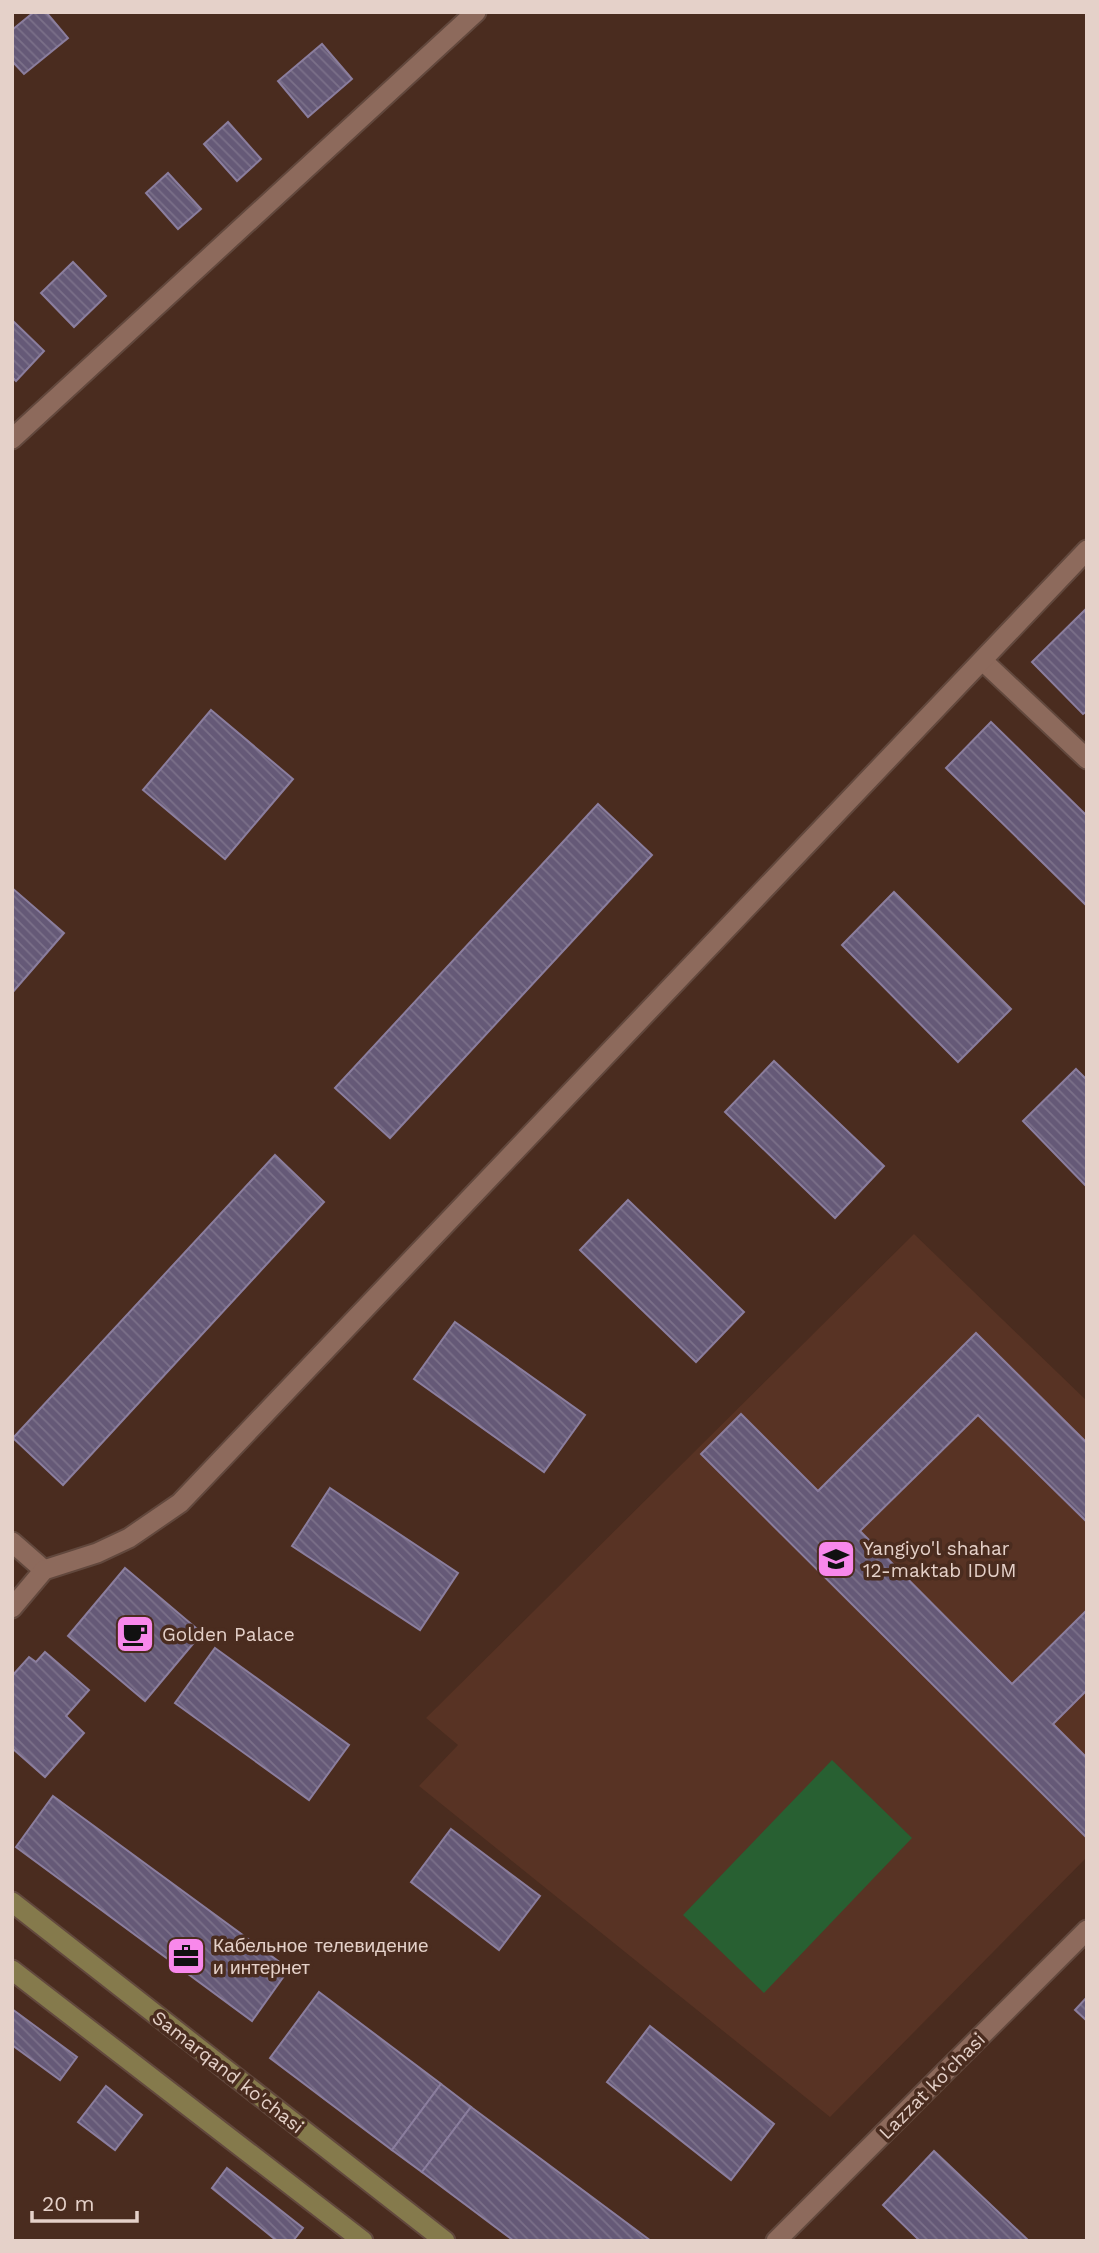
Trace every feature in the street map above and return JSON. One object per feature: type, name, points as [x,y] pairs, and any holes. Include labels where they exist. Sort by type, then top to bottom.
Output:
[{"type":"main road","name":"Samarqand ko'chasi","points":[[12,1902],[445,2241]]},
{"type":"main road","points":[[12,1970],[363,2241]]},
{"type":"street","points":[[12,439],[476,12]]},
{"type":"street","points":[[12,1608],[44,1570],[97,1553],[128,1538],[180,1503],[1087,550]]},
{"type":"street","points":[[983,661],[1087,759]]},
{"type":"street","points":[[12,1542],[44,1570]]},
{"type":"street","name":"Lazzat ko'chasi","points":[[776,2241],[1087,1930]]},
{"type":"shaded area","name":"Yangiyo'l shahar 12-maktab IDUM","points":[[914,1234],[1087,1401],[1087,1857],[830,2117],[419,1786],[458,1745],[426,1718]]},
{"type":"green space","points":[[832,1760],[912,1838],[764,1993],[683,1915]]},
{"type":"building","points":[[34,12],[46,12],[68,38],[24,74],[12,61],[12,30]]},
{"type":"building","points":[[322,44],[352,79],[308,117],[278,81]]},
{"type":"building","points":[[228,122],[261,159],[237,181],[204,144]]},
{"type":"building","points":[[168,173],[201,209],[178,229],[146,193]]},
{"type":"building","points":[[73,262],[106,296],[74,327],[41,293]]},
{"type":"building","points":[[12,320],[44,351],[16,381],[12,377]]},
{"type":"building","points":[[1087,608],[1087,711],[1083,714],[1032,662]]},
{"type":"building","points":[[211,710],[293,779],[225,859],[143,790]]},
{"type":"building","points":[[991,722],[1087,816],[1087,906],[946,768]]},
{"type":"building","points":[[598,804],[652,855],[390,1138],[335,1088]]},
{"type":"building","points":[[12,888],[64,933],[12,993]]},
{"type":"building","points":[[894,892],[1011,1009],[958,1062],[842,945]]},
{"type":"building","points":[[774,1061],[884,1166],[835,1218],[725,1112]]},
{"type":"building","points":[[1076,1069],[1087,1080],[1087,1187],[1023,1121]]},
{"type":"building","points":[[275,1155],[324,1202],[63,1485],[13,1438]]},
{"type":"building","points":[[628,1200],[744,1312],[696,1362],[580,1250]]},
{"type":"building","points":[[455,1322],[585,1415],[544,1472],[414,1379]]},
{"type":"building","points":[[976,1333],[1087,1443],[1087,1522],[978,1415],[860,1531],[1012,1684],[1087,1610],[1087,1690],[1053,1724],[1087,1758],[1087,1838],[701,1454],[741,1414],[818,1491]]},
{"type":"building","points":[[330,1488],[458,1573],[420,1630],[292,1546]]},
{"type":"building","name":"Golden Palace","points":[[125,1568],[202,1633],[145,1701],[68,1636]]},
{"type":"building","points":[[215,1648],[349,1745],[309,1800],[175,1703]]},
{"type":"building","points":[[45,1652],[89,1690],[66,1716],[84,1733],[45,1777],[12,1748],[12,1676],[29,1657],[36,1662]]},
{"type":"building","points":[[53,1796],[289,1969],[252,2021],[16,1847]]},
{"type":"building","points":[[451,1829],[540,1896],[499,1950],[411,1882]]},
{"type":"building","points":[[319,1992],[441,2084],[392,2150],[270,2058]]},
{"type":"building","points":[[1087,1997],[1087,2021],[1075,2010]]},
{"type":"building","points":[[12,2009],[77,2057],[60,2080],[12,2045]]},
{"type":"building","points":[[650,2026],[774,2124],[731,2180],[607,2082]]},
{"type":"building","points":[[441,2084],[471,2107],[422,2172],[392,2150]]},
{"type":"building","points":[[106,2086],[142,2115],[115,2150],[78,2122]]},
{"type":"building","points":[[471,2107],[651,2241],[514,2241],[422,2172]]},
{"type":"building","points":[[934,2151],[1029,2241],[920,2241],[883,2205]]},
{"type":"building","points":[[227,2168],[303,2228],[293,2241],[277,2241],[212,2188]]},
{"type":"place","name":"Yangiyo'l shahar 12-maktab IDUM","points":[[836,1559]]},
{"type":"place","name":"Golden Palace","points":[[135,1634]]},
{"type":"place","name":"Кабельное телевидение и интернет","points":[[186,1956]]}]
